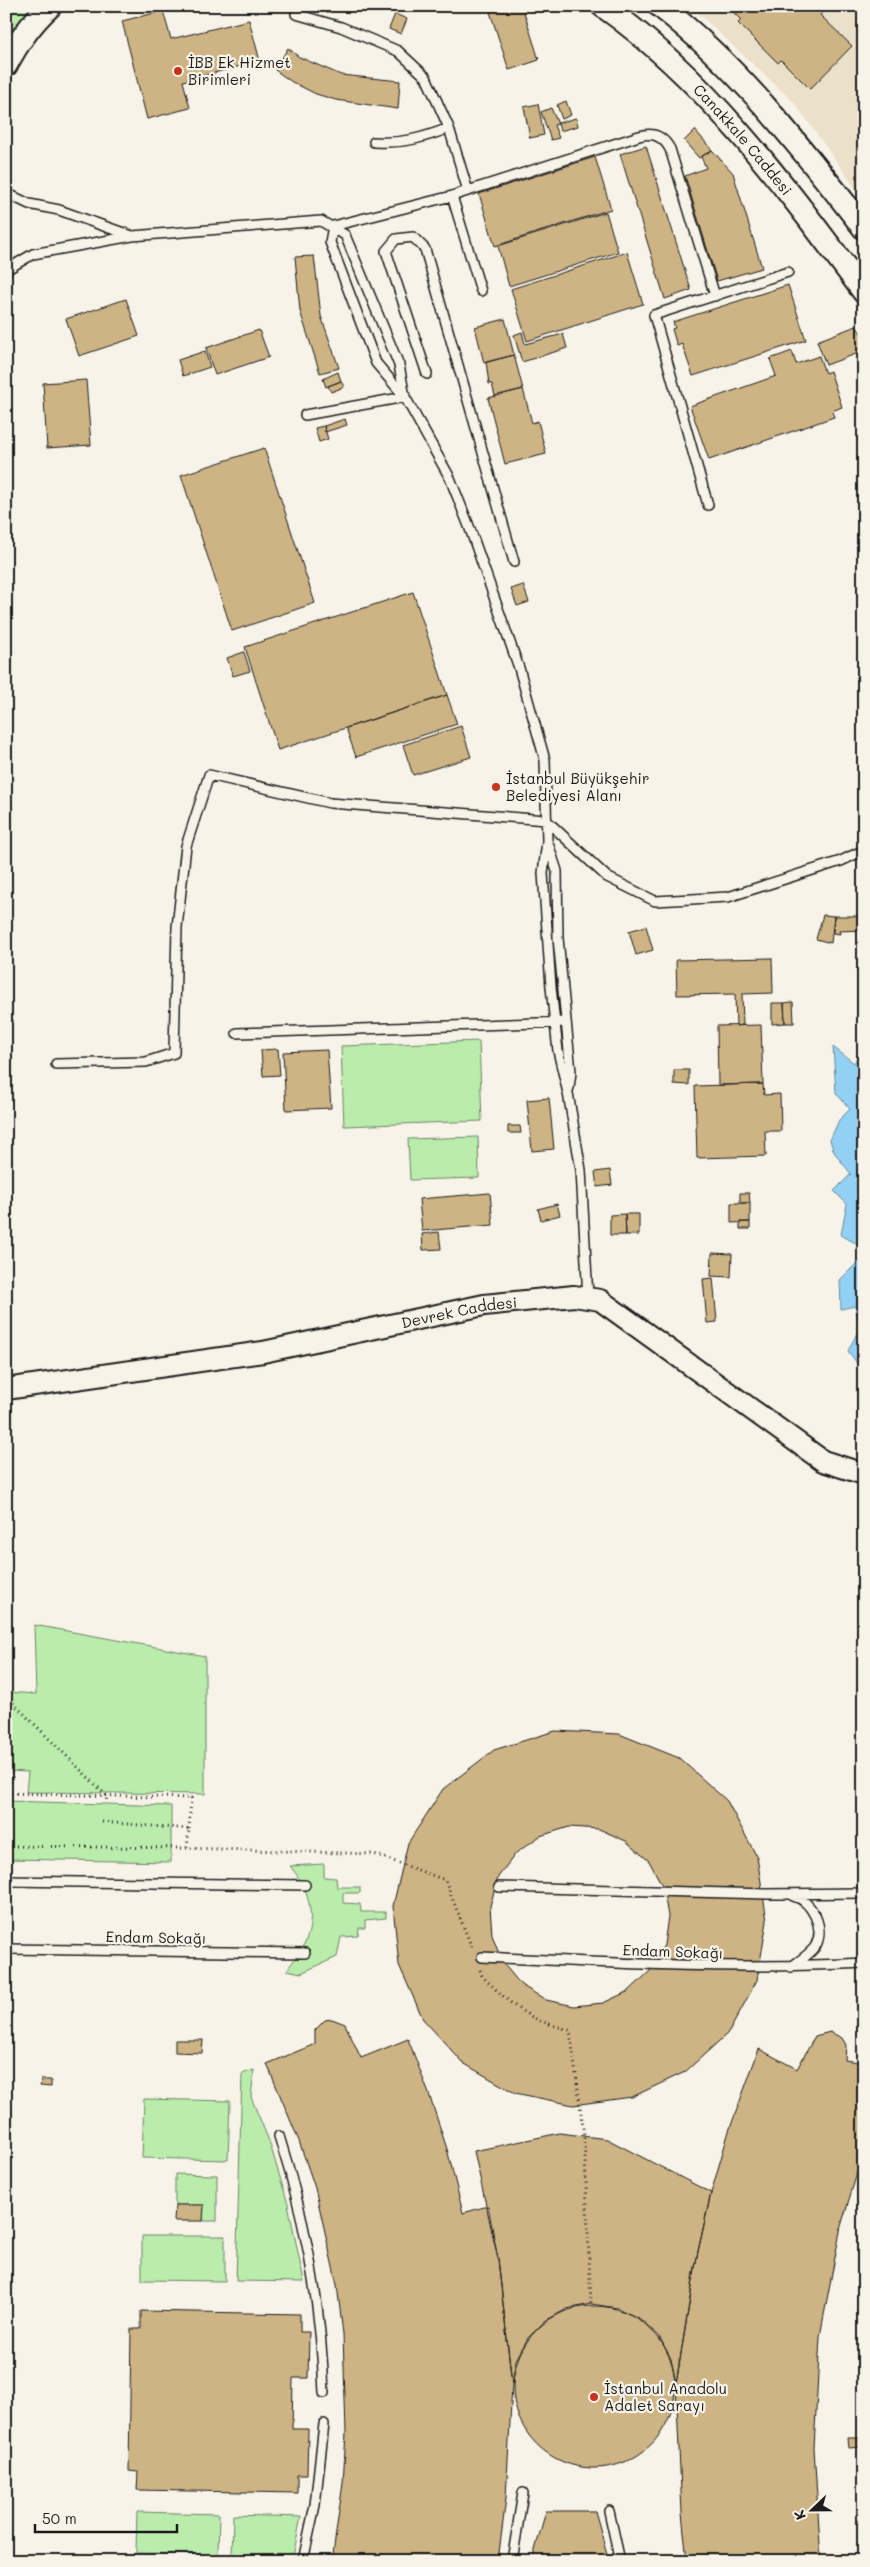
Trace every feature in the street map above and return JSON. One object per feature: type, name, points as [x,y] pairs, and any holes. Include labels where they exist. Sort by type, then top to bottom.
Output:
[{"type":"main road","points":[[6,65],[18,42],[36,19],[50,6]]},
{"type":"main road","name":"Canakkale Caddesi","points":[[603,6],[686,76],[742,136],[864,292]]},
{"type":"main road","points":[[660,6],[721,60],[781,123],[864,228]]},
{"type":"street","name":"Devrek Caddesi","points":[[6,1389],[263,1352],[484,1305],[574,1296],[600,1300],[823,1462],[864,1474]]},
{"type":"lane","points":[[296,14],[341,27],[398,51],[426,77],[450,128],[468,191]]},
{"type":"lane","points":[[374,142],[397,143],[421,138],[450,128]]},
{"type":"lane","points":[[333,226],[452,196],[646,134],[661,137],[670,149],[714,296]]},
{"type":"lane","points":[[6,193],[29,204],[58,210],[132,236]]},
{"type":"lane","points":[[452,196],[481,291]]},
{"type":"lane","points":[[6,270],[33,254],[132,236],[321,221],[333,226],[346,235],[398,365],[404,397]]},
{"type":"lane","points":[[333,226],[330,242],[376,363],[404,397],[450,478],[519,668],[545,760],[547,841],[543,872],[558,1051],[568,1093],[581,1170],[588,1298]]},
{"type":"lane","points":[[427,374],[386,250],[396,239],[413,237],[425,249],[514,562]]},
{"type":"lane","points":[[708,505],[654,315],[788,272]]},
{"type":"lane","points":[[305,415],[404,397]]},
{"type":"lane","points":[[56,1064],[146,1062],[174,1053],[177,927],[186,846],[209,774],[330,803],[546,820],[607,876],[654,901],[728,897],[841,861],[864,850]]},
{"type":"lane","points":[[547,841],[557,871],[558,938],[571,1072],[568,1093]]},
{"type":"lane","points":[[236,1033],[566,1022]]},
{"type":"lane","points":[[6,1881],[304,1885]]},
{"type":"lane","points":[[499,1887],[767,1894],[864,1893]]},
{"type":"lane","points":[[786,1894],[802,1898],[811,1908],[817,1922],[818,1935],[815,1946],[806,1957],[791,1967]]},
{"type":"lane","name":"Endam Sokağı","points":[[6,1949],[305,1953]]},
{"type":"lane","name":"Endam Sokağı","points":[[482,1957],[669,1965],[791,1967],[864,1963]]},
{"type":"lane","points":[[279,2136],[300,2207],[308,2246],[320,2322],[324,2393]]},
{"type":"lane","points":[[303,2561],[314,2505],[324,2424]]},
{"type":"lane","points":[[512,2561],[524,2493]]},
{"type":"lane","points":[[610,2511],[620,2561]]},
{"type":"path","points":[[6,1696],[107,1796]]},
{"type":"path","points":[[6,1773],[12,1773],[12,1782],[6,1782]]},
{"type":"path","points":[[6,1793],[191,1798],[186,1848]]},
{"type":"path","points":[[106,1802],[107,1796]]},
{"type":"path","points":[[102,1822],[189,1830]]},
{"type":"path","points":[[6,1846],[186,1848],[374,1854],[445,1880],[472,1950]]},
{"type":"path","points":[[479,1967],[482,1976],[516,2009],[545,2024],[570,2030],[584,2135],[591,2304]]},
{"type":"shaded area","points":[[690,6],[864,6],[864,200],[794,102]]},
{"type":"green space","points":[[6,6],[33,6],[6,39]]},
{"type":"green space","points":[[479,1041],[482,1121],[344,1126],[341,1046]]},
{"type":"green space","points":[[478,1137],[479,1178],[410,1180],[408,1139]]},
{"type":"green space","points":[[34,1625],[205,1656],[205,1794],[26,1792],[28,1772],[7,1771],[6,1698],[7,1692],[36,1694]]},
{"type":"green space","points":[[6,1801],[171,1806],[171,1862],[6,1859]]},
{"type":"green space","points":[[324,1864],[324,1877],[336,1878],[337,1887],[360,1887],[360,1893],[343,1893],[343,1903],[360,1904],[361,1912],[386,1912],[386,1918],[365,1920],[365,1928],[359,1928],[358,1936],[341,1937],[337,1957],[301,1973],[287,1970],[305,1943],[310,1923],[309,1902],[306,1892],[290,1866]]},
{"type":"green space","points":[[254,2070],[251,2097],[269,2141],[288,2204],[304,2282],[236,2281],[242,2074]]},
{"type":"green space","points":[[144,2099],[230,2101],[228,2160],[142,2158]]},
{"type":"green space","points":[[175,2174],[217,2175],[217,2221],[203,2221],[204,2205],[175,2205]]},
{"type":"green space","points":[[142,2236],[225,2236],[225,2281],[142,2280]]},
{"type":"green space","points":[[137,2512],[219,2514],[218,2555],[136,2553]]},
{"type":"green space","points":[[233,2515],[301,2517],[292,2561],[232,2561]]},
{"type":"water","points":[[833,1047],[854,1063],[862,1049],[864,1051],[864,1248],[841,1235],[847,1204],[834,1191],[851,1174],[834,1152],[830,1140],[839,1120],[850,1109],[836,1093]]},
{"type":"water","points":[[864,1262],[864,1369],[860,1367],[848,1351],[860,1327],[855,1306],[841,1309],[840,1280],[857,1263]]},
{"type":"building","points":[[509,6],[522,6],[539,60],[509,70],[490,12]]},
{"type":"building","points":[[727,6],[816,6],[822,13],[820,15],[852,46],[810,89],[781,60],[778,63],[738,23],[741,20]]},
{"type":"building","name":"İBB Ek Hizmet Birimleri","points":[[163,11],[171,39],[249,20],[260,61],[183,81],[190,108],[147,119],[122,21]]},
{"type":"building","points":[[395,14],[407,19],[401,34],[389,29]]},
{"type":"building","points":[[288,48],[299,57],[341,75],[400,81],[398,109],[336,100],[316,94],[292,82],[275,70]]},
{"type":"building","points":[[566,101],[571,115],[562,119],[557,105]]},
{"type":"building","points":[[538,104],[544,135],[530,138],[524,107]]},
{"type":"building","points":[[551,108],[558,124],[554,125],[559,138],[551,140],[541,112]]},
{"type":"building","points":[[576,118],[578,126],[560,131],[558,123]]},
{"type":"building","points":[[695,130],[712,150],[699,158],[684,141]]},
{"type":"building","points":[[646,146],[691,290],[665,299],[620,154]]},
{"type":"building","points":[[712,150],[733,173],[762,268],[717,281],[685,176],[706,168],[701,157]]},
{"type":"building","points":[[595,157],[611,209],[495,246],[479,194]]},
{"type":"building","points":[[606,212],[618,252],[509,286],[498,246]]},
{"type":"building","points":[[627,252],[643,304],[527,341],[511,289]]},
{"type":"building","points":[[314,256],[321,316],[339,368],[320,373],[300,311],[295,257]]},
{"type":"building","points":[[788,285],[806,340],[693,376],[682,344],[677,346],[672,329],[675,328],[673,322]]},
{"type":"building","points":[[126,299],[139,336],[79,356],[66,319]]},
{"type":"building","points":[[505,319],[514,355],[484,363],[475,327]]},
{"type":"building","points":[[856,326],[864,337],[864,351],[826,365],[817,341]]},
{"type":"building","points":[[259,330],[269,357],[215,375],[206,348]]},
{"type":"building","points":[[522,332],[525,344],[563,334],[567,348],[522,362],[514,335]]},
{"type":"building","points":[[205,351],[210,367],[183,376],[178,360]]},
{"type":"building","points":[[792,351],[796,364],[819,356],[825,373],[830,371],[842,407],[832,411],[834,417],[709,460],[690,406],[776,376],[770,359]]},
{"type":"building","points":[[514,355],[523,389],[495,396],[492,384],[489,384],[486,362]]},
{"type":"building","points":[[338,372],[341,381],[326,387],[323,379]]},
{"type":"building","points":[[86,380],[91,445],[47,448],[43,383]]},
{"type":"building","points":[[341,381],[344,387],[331,392],[328,386]]},
{"type":"building","points":[[523,389],[532,423],[538,421],[546,454],[505,464],[488,398]]},
{"type":"building","points":[[345,419],[347,425],[325,432],[324,426]]},
{"type":"building","points":[[324,426],[328,439],[319,442],[315,428]]},
{"type":"building","points":[[264,448],[315,603],[232,631],[181,475]]},
{"type":"building","points":[[523,585],[529,602],[517,606],[511,589]]},
{"type":"building","points":[[413,592],[447,695],[278,750],[245,647]]},
{"type":"building","points":[[244,652],[250,671],[233,676],[227,658]]},
{"type":"building","points":[[447,695],[457,724],[356,757],[346,728]]},
{"type":"building","points":[[461,726],[471,757],[413,775],[403,745]]},
{"type":"building","points":[[823,915],[834,916],[831,943],[816,939]]},
{"type":"building","points":[[834,916],[864,916],[864,930],[839,931],[840,934],[833,933]]},
{"type":"building","points":[[646,926],[653,950],[636,955],[629,931]]},
{"type":"building","points":[[772,958],[773,993],[742,994],[743,1025],[736,1026],[735,994],[677,995],[676,960]]},
{"type":"building","points":[[793,1002],[794,1023],[785,1023],[784,1003]]},
{"type":"building","points":[[772,1003],[784,1003],[785,1023],[772,1024]]},
{"type":"building","points":[[761,1025],[763,1084],[718,1085],[717,1026]]},
{"type":"building","points":[[278,1049],[280,1075],[263,1076],[261,1050]]},
{"type":"building","points":[[327,1050],[331,1108],[286,1110],[283,1052]]},
{"type":"building","points":[[674,1070],[689,1070],[689,1085],[674,1084]]},
{"type":"building","points":[[763,1084],[764,1095],[780,1094],[781,1131],[765,1131],[766,1156],[697,1158],[695,1086]]},
{"type":"building","points":[[549,1098],[554,1149],[532,1151],[527,1100]]},
{"type":"building","points":[[508,1126],[520,1126],[521,1133],[508,1133]]},
{"type":"building","points":[[610,1170],[612,1185],[597,1187],[595,1172]]},
{"type":"building","points":[[490,1193],[493,1225],[422,1231],[419,1199]]},
{"type":"building","points":[[740,1193],[749,1193],[750,1203],[740,1203]]},
{"type":"building","points":[[731,1203],[750,1203],[750,1222],[731,1223]]},
{"type":"building","points":[[557,1204],[560,1215],[541,1220],[538,1209]]},
{"type":"building","points":[[625,1214],[626,1235],[610,1235],[610,1215]]},
{"type":"building","points":[[625,1214],[639,1214],[639,1235],[626,1235]]},
{"type":"building","points":[[740,1222],[750,1222],[750,1229],[740,1229]]},
{"type":"building","points":[[439,1232],[441,1249],[423,1250],[422,1234]]},
{"type":"building","points":[[712,1253],[732,1254],[731,1277],[711,1276]]},
{"type":"building","points":[[713,1278],[717,1322],[707,1323],[703,1279]]},
{"type":"building","points":[[555,1731],[619,1734],[679,1758],[727,1801],[757,1857],[767,1921],[757,1980],[729,2032],[685,2072],[632,2097],[573,2105],[515,2093],[463,2063],[423,2019],[399,1965],[393,1906],[408,1843],[443,1789],[494,1750]],"holes":[[[569,1827],[599,1829],[626,1841],[649,1861],[663,1887],[668,1916],[664,1945],[650,1971],[629,1991],[603,2003],[574,2006],[546,2000],[521,1985],[502,1962],[492,1935],[490,1906],[498,1877],[516,1853],[540,1836]]]},
{"type":"building","points":[[332,2019],[345,2024],[361,2058],[408,2039],[447,2149],[463,2213],[488,2206],[498,2259],[512,2384],[506,2498],[498,2561],[332,2561],[343,2483],[346,2433],[343,2334],[337,2285],[315,2188],[299,2141],[267,2064],[315,2044],[315,2030],[325,2020]]},
{"type":"building","points":[[830,2032],[842,2038],[846,2045],[845,2060],[864,2063],[864,2150],[841,2226],[820,2336],[814,2448],[821,2561],[687,2561],[682,2513],[676,2384],[697,2256],[711,2193],[729,2131],[759,2049],[797,2069],[815,2036]]},
{"type":"building","points":[[175,2040],[203,2040],[202,2053],[175,2052]]},
{"type":"building","points":[[41,2080],[51,2080],[51,2087],[40,2086]]},
{"type":"building","points":[[560,2133],[607,2139],[711,2193],[697,2256],[676,2384],[671,2359],[659,2336],[640,2319],[617,2308],[591,2304],[567,2309],[545,2321],[528,2338],[516,2360],[512,2384],[498,2259],[474,2151]]},
{"type":"building","points":[[175,2205],[204,2205],[203,2221],[174,2221]]},
{"type":"building","name":"İstanbul Anadolu Adalet Sarayı","points":[[602,2306],[618,2309],[632,2315],[652,2329],[662,2342],[672,2363],[675,2387],[672,2411],[662,2432],[652,2445],[639,2455],[618,2465],[586,2468],[570,2465],[556,2459],[542,2450],[531,2439],[516,2411],[513,2379],[516,2363],[522,2349],[531,2335],[542,2324],[570,2309]]},
{"type":"building","points":[[141,2311],[300,2314],[300,2332],[309,2332],[308,2378],[293,2378],[292,2429],[308,2429],[307,2475],[297,2475],[297,2493],[137,2490],[138,2472],[129,2471],[131,2329],[141,2329]]},
{"type":"building","points":[[848,2438],[862,2438],[862,2447],[849,2448]]},
{"type":"building","points":[[546,2511],[595,2511],[609,2561],[532,2561]]},
{"type":"place","name":"İBB Ek Hizmet Birimleri","points":[[178,71]]},
{"type":"place","name":"İstanbul Büyükşehir Belediyesi Alanı","points":[[496,787]]},
{"type":"place","name":"İstanbul Anadolu Adalet Sarayı","points":[[594,2397]]}]
